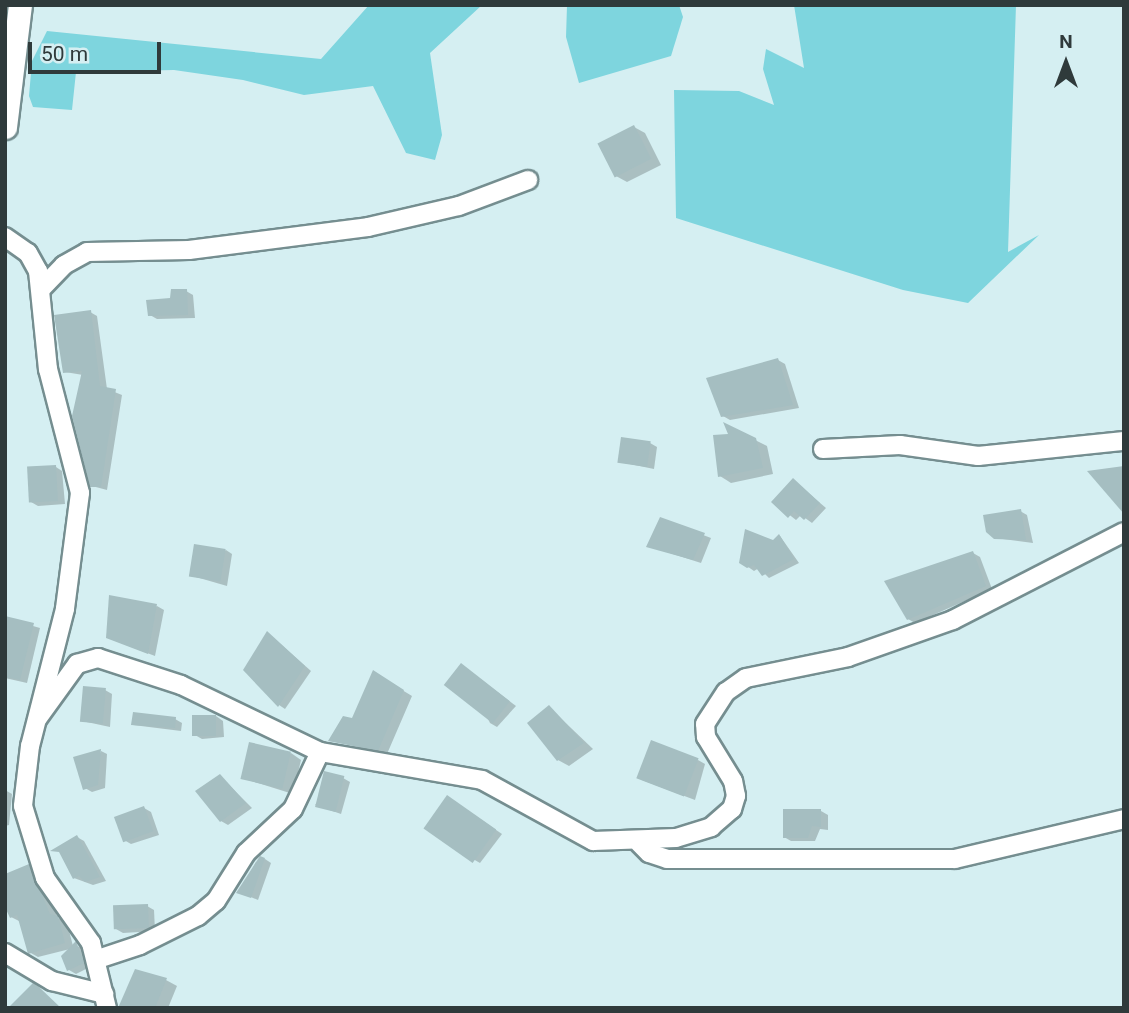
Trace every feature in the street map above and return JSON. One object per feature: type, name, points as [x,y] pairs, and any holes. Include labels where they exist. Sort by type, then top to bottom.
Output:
[{"type":"street","points":[[5,127],[20,5]]},
{"type":"street","points":[[41,289],[64,265],[87,252],[189,250],[368,227],[459,206],[528,180]]},
{"type":"street","points":[[5,237],[28,253],[41,289],[44,348],[75,462],[81,517],[25,777],[27,827],[45,878],[77,918],[98,959],[105,1001],[51,981],[5,953]]},
{"type":"street","points":[[823,449],[900,445],[978,456],[1124,441]]},
{"type":"street","points":[[38,718],[78,664],[98,658],[181,685],[320,752],[357,762],[469,776],[524,799],[583,838],[606,844],[639,843],[711,827],[732,809],[736,796],[733,781],[706,737],[705,724],[726,692],[746,678],[848,657],[953,620],[1124,532]]},
{"type":"street","points":[[98,959],[140,946],[198,916],[216,901],[246,853],[293,809],[320,752]]},
{"type":"street","points":[[639,843],[649,853],[667,859],[917,861],[993,852],[1124,819]]},
{"type":"shaded area","points":[[369,5],[482,5],[430,53],[442,135],[435,160],[406,153],[373,86],[304,95],[243,80],[174,70],[76,72],[72,110],[33,107],[29,96],[32,61],[47,31],[321,59]]},
{"type":"shaded area","points":[[567,5],[679,5],[683,17],[671,56],[579,83],[566,37]]},
{"type":"shaded area","points":[[794,5],[1016,5],[1008,252],[1039,235],[968,303],[903,290],[676,218],[674,90],[739,91],[774,105],[763,69],[766,49],[804,68]]},
{"type":"building","points":[[634,125],[651,159],[615,177],[597,144]]},
{"type":"building","points":[[171,289],[187,289],[188,315],[148,316],[146,300],[170,298]]},
{"type":"building","points":[[91,310],[100,386],[116,389],[101,487],[90,487],[72,416],[82,371],[63,373],[54,315]]},
{"type":"building","points":[[778,358],[793,405],[721,417],[706,378]]},
{"type":"building","points":[[723,422],[756,438],[763,468],[718,477],[713,435],[728,434]]},
{"type":"building","points":[[621,437],[651,441],[647,467],[617,463]]},
{"type":"building","points":[[56,465],[58,501],[29,502],[27,467]]},
{"type":"building","points":[[1124,466],[1124,514],[1087,471]]},
{"type":"building","points":[[793,478],[820,503],[804,520],[794,511],[788,518],[771,502]]},
{"type":"building","points":[[1021,509],[1026,540],[994,539],[986,532],[983,515]]},
{"type":"building","points":[[660,517],[705,533],[693,560],[646,547]]},
{"type":"building","points":[[745,529],[773,540],[779,534],[794,559],[762,576],[754,565],[747,568],[739,563]]},
{"type":"building","points":[[194,544],[226,549],[220,582],[189,577]]},
{"type":"building","points":[[973,551],[986,586],[907,620],[884,581]]},
{"type":"building","points":[[109,595],[157,604],[148,654],[106,638]]},
{"type":"building","points":[[5,616],[34,623],[20,680],[5,677]]},
{"type":"building","points":[[267,631],[305,666],[278,707],[243,670]]},
{"type":"building","points":[[461,663],[510,701],[493,723],[444,685]]},
{"type":"building","points":[[373,670],[404,690],[378,751],[328,741],[343,716],[352,718]]},
{"type":"building","points":[[83,686],[106,688],[103,724],[80,722]]},
{"type":"building","points":[[549,705],[584,743],[557,761],[527,723]]},
{"type":"building","points":[[133,712],[176,717],[175,728],[131,725]]},
{"type":"building","points":[[192,715],[216,715],[216,736],[192,736]]},
{"type":"building","points":[[651,740],[699,758],[684,797],[636,778]]},
{"type":"building","points":[[249,742],[291,752],[282,789],[240,779]]},
{"type":"building","points":[[101,749],[98,785],[83,790],[73,757]]},
{"type":"building","points":[[324,771],[344,776],[335,812],[315,807]]},
{"type":"building","points":[[220,774],[246,803],[220,822],[195,791]]},
{"type":"building","points":[[447,795],[496,829],[473,863],[423,829]]},
{"type":"building","points":[[144,806],[153,831],[123,842],[114,817]]},
{"type":"building","points":[[783,809],[821,809],[821,827],[812,826],[808,838],[783,838]]},
{"type":"building","points":[[77,835],[100,877],[85,882],[79,876],[73,879],[59,852],[50,851]]},
{"type":"building","points":[[260,856],[265,858],[251,898],[236,893]]},
{"type":"building","points":[[29,864],[50,914],[58,916],[65,943],[28,954],[17,915],[10,918],[5,907],[5,874]]},
{"type":"building","points":[[148,904],[149,928],[114,929],[113,905]]},
{"type":"building","points":[[76,941],[84,963],[67,971],[61,956]]},
{"type":"building","points":[[135,969],[167,978],[155,1008],[118,1008]]},
{"type":"building","points":[[33,983],[39,987],[61,1008],[8,1008]]}]
